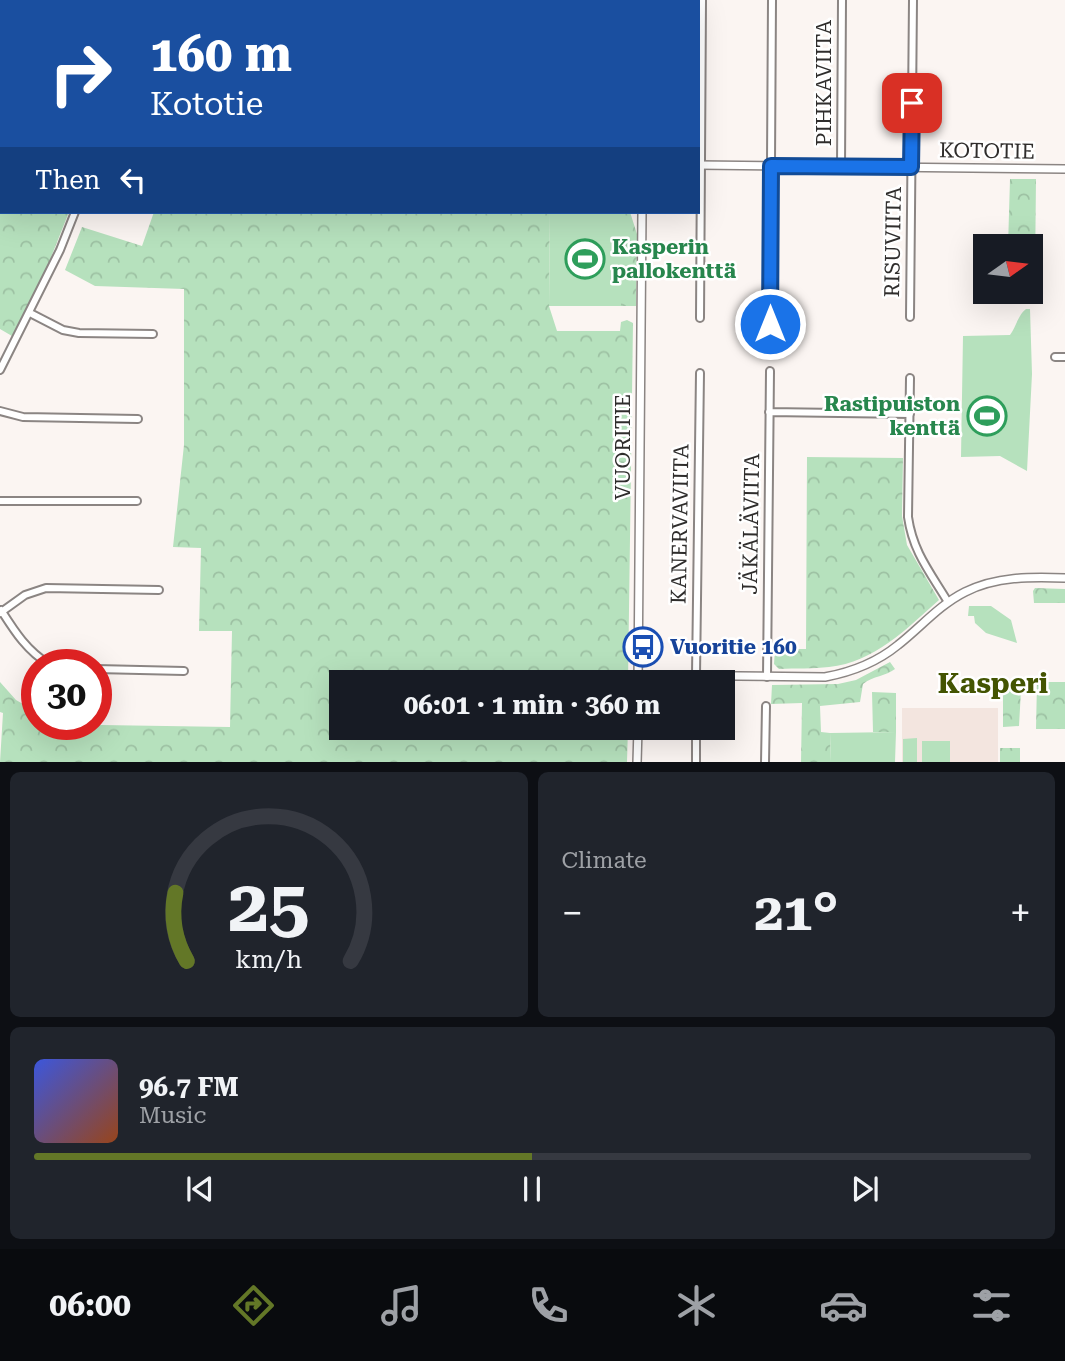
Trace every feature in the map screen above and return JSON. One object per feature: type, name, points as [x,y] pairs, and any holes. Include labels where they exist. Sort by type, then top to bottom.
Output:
[{"type":"street","points":[[700,318],[702,0]]},
{"type":"street","points":[[770,324],[772,0]]},
{"type":"street","name":"PIHKAVIITA","points":[[841,167],[842,0]]},
{"type":"street","name":"RISUVIITA","points":[[910,317],[913,0]]},
{"type":"street","name":"KOTOTIE","points":[[700,165],[1065,169]]},
{"type":"street","points":[[0,370],[60,250],[74,214]]},
{"type":"street","name":"VUORITIE","points":[[638,670],[642,214]]},
{"type":"street","points":[[30,313],[63,330],[79,333],[153,334]]},
{"type":"street","points":[[1055,357],[1065,357]]},
{"type":"street","name":"JÄKÄLÄVIITA","points":[[767,677],[770,370]]},
{"type":"street","name":"KANERVAVIITA","points":[[696,670],[700,373]]},
{"type":"street","points":[[910,378],[908,517],[911,535],[915,549],[948,602]]},
{"type":"street","points":[[0,411],[23,417],[138,419]]},
{"type":"street","points":[[769,412],[910,414]]},
{"type":"street","points":[[0,501],[137,501]]},
{"type":"street","points":[[735,676],[825,677],[858,669],[897,646],[948,602],[976,587],[1005,579],[1065,578]]},
{"type":"street","points":[[29,649],[19,639],[1,611],[25,595],[46,588],[159,590]]},
{"type":"street","points":[[112,669],[184,671]]},
{"type":"street","points":[[765,762],[766,706]]},
{"type":"street","points":[[637,762],[638,740]]},
{"type":"street","points":[[696,740],[696,762]]},
{"type":"shaded area","points":[[902,708],[998,708],[998,762],[902,762]]},
{"type":"green space","points":[[1010,179],[1036,179],[1035,234],[1008,234]]},
{"type":"green space","points":[[0,214],[68,214],[42,280],[12,336],[0,329]]},
{"type":"green space","points":[[153,214],[550,214],[549,306],[557,331],[620,331],[621,322],[627,320],[633,323],[628,670],[329,670],[329,740],[628,740],[627,762],[0,762],[3,713],[0,712],[0,682],[21,703],[21,740],[112,740],[112,725],[230,727],[232,631],[199,631],[201,548],[173,547],[184,445],[184,289],[95,286],[65,270],[82,227],[142,246]]},
{"type":"green space","name":"Kasperin pallokenttä","points":[[550,214],[621,214],[621,306],[549,306]]},
{"type":"green space","points":[[621,214],[631,214],[637,234],[636,306],[621,306]]},
{"type":"green space","points":[[1026,309],[1030,309],[1032,374],[1027,471],[1000,456],[961,457],[963,336],[1010,335]]},
{"type":"green space","points":[[807,457],[903,458],[902,516],[907,545],[939,600],[889,642],[861,659],[829,667],[779,669],[774,664],[775,649],[806,649]]},
{"type":"green space","points":[[1035,588],[1065,589],[1065,603],[1034,603]]},
{"type":"green space","points":[[969,606],[991,606],[1011,620],[1017,643],[986,633],[975,623],[974,616],[968,616]]},
{"type":"green space","points":[[890,662],[895,669],[863,684],[860,702],[820,706],[821,732],[830,733],[831,762],[801,762],[802,703],[771,704],[772,685],[838,684],[856,680]]},
{"type":"green space","points":[[1037,682],[1065,682],[1065,729],[1036,729]]},
{"type":"green space","points":[[1003,690],[1021,690],[1019,726],[1003,727]]},
{"type":"green space","points":[[872,692],[896,693],[896,732],[873,732]]},
{"type":"green space","points":[[896,732],[895,762],[831,762],[830,733]]},
{"type":"green space","points":[[917,738],[917,762],[903,762],[903,739]]},
{"type":"green space","points":[[922,741],[950,741],[950,762],[922,762]]},
{"type":"green space","points":[[1000,748],[1020,748],[1020,762],[1000,762]]},
{"type":"place","name":"Kasperin pallokenttä","points":[[585,259]]},
{"type":"place","name":"Rastipuiston kenttä","points":[[987,416]]},
{"type":"place","name":"Vuoritie 160","points":[[643,647]]},
{"type":"district","name":"Kasperi","points":[[993,683]]},
{"type":"route","points":[[770,324],[771,166],[911,167],[912,103]]}]
